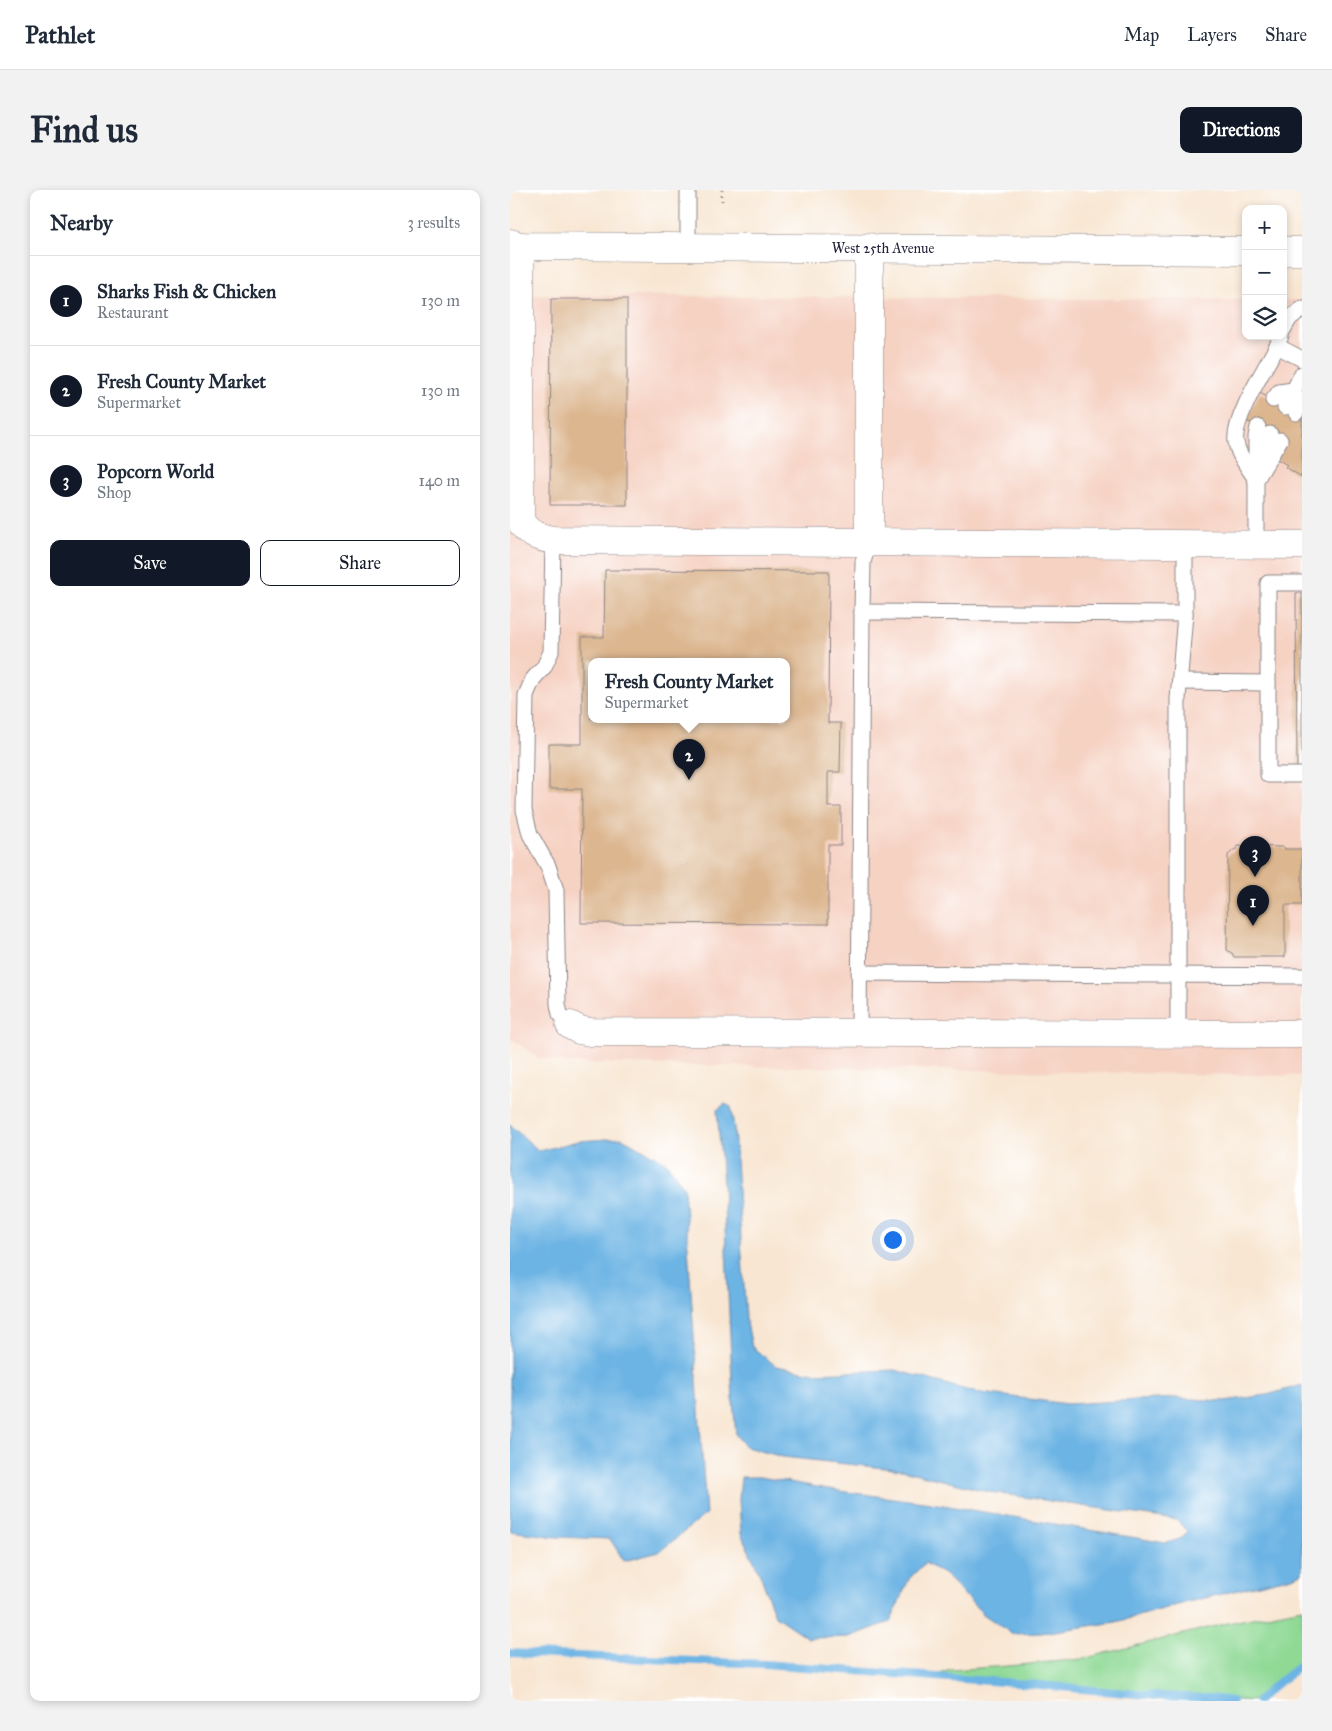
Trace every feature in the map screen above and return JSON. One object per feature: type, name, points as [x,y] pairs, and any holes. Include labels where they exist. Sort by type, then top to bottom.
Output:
[{"type":"street","name":"West 25th Avenue","points":[[513,246],[1242,251]]},
{"type":"street","points":[[513,246],[520,520],[524,527],[533,535],[553,540],[1302,545]]},
{"type":"street","points":[[868,542],[869,248]]},
{"type":"street","points":[[1287,251],[1302,251]]},
{"type":"street","points":[[570,1025],[579,1030],[590,1032],[1302,1034]]},
{"type":"lane","points":[[688,190],[688,247]]},
{"type":"lane","points":[[1287,323],[1290,318],[1302,309]]},
{"type":"lane","points":[[1256,480],[1237,447],[1236,428],[1240,416],[1279,341],[1302,359]]},
{"type":"lane","points":[[1285,407],[1302,374]]},
{"type":"lane","points":[[1256,480],[1269,434],[1256,437],[1256,460],[1256,480],[1256,545]]},
{"type":"lane","points":[[553,540],[551,652],[544,667],[533,679],[526,695],[524,810],[530,834],[548,866],[556,890],[558,1004],[560,1014],[570,1025]]},
{"type":"lane","points":[[859,1033],[862,612],[863,562],[868,542]]},
{"type":"lane","points":[[1178,1034],[1180,682],[1185,614],[1185,544]]},
{"type":"lane","points":[[1302,583],[1268,583],[1268,775],[1302,775]]},
{"type":"lane","points":[[862,612],[1185,614]]},
{"type":"lane","points":[[1180,682],[1268,683]]},
{"type":"lane","points":[[860,973],[1302,976]]},
{"type":"path","points":[[722,190],[722,202]]},
{"type":"shaded area","points":[[510,295],[1242,300],[1242,340],[1287,340],[1287,300],[1302,300],[1302,1076],[570,1063],[538,1058],[510,1038]]},
{"type":"green space","points":[[1302,1608],[1302,1664],[1258,1701],[1157,1696],[932,1677],[950,1670],[1082,1659],[1228,1623]]},
{"type":"water","points":[[725,1104],[731,1107],[734,1128],[746,1318],[752,1347],[776,1366],[814,1373],[895,1370],[974,1392],[1067,1404],[1175,1398],[1224,1401],[1267,1395],[1302,1385],[1302,1573],[1116,1622],[1041,1633],[1013,1634],[983,1614],[944,1574],[925,1563],[909,1579],[890,1622],[849,1637],[808,1638],[775,1616],[760,1574],[741,1534],[739,1499],[741,1477],[760,1477],[846,1492],[931,1503],[1166,1543],[1180,1539],[1188,1531],[1176,1520],[990,1492],[902,1470],[783,1457],[746,1447],[736,1435],[733,1402],[723,1183],[717,1110]]},
{"type":"water","points":[[510,1125],[539,1151],[578,1141],[622,1138],[666,1162],[684,1188],[706,1514],[659,1552],[624,1561],[610,1539],[557,1537],[510,1531]]},
{"type":"building","points":[[551,299],[627,299],[627,505],[550,505]]},
{"type":"building","points":[[1260,393],[1298,415],[1302,408],[1302,477],[1285,467],[1287,465],[1274,457],[1283,441],[1245,420]]},
{"type":"building","points":[[605,570],[829,571],[828,723],[841,723],[840,772],[828,772],[828,807],[841,807],[841,845],[828,845],[828,924],[581,923],[582,789],[549,789],[549,744],[582,744],[582,637],[604,637]]},
{"type":"building","points":[[1296,593],[1302,593],[1302,771],[1297,771]]},
{"type":"building","points":[[1237,846],[1302,849],[1302,905],[1285,905],[1285,957],[1233,957],[1233,954],[1227,950],[1228,855],[1237,849]]},
{"type":"waterway","points":[[510,1653],[764,1664],[1232,1701]]},
{"type":"waterway","points":[[1258,1701],[1302,1664]]},
{"type":"place","name":"Fresh County Market","points":[[689,780]]},
{"type":"place","name":"Popcorn World","points":[[1255,877]]},
{"type":"place","name":"Sharks Fish & Chicken","points":[[1253,926]]}]
